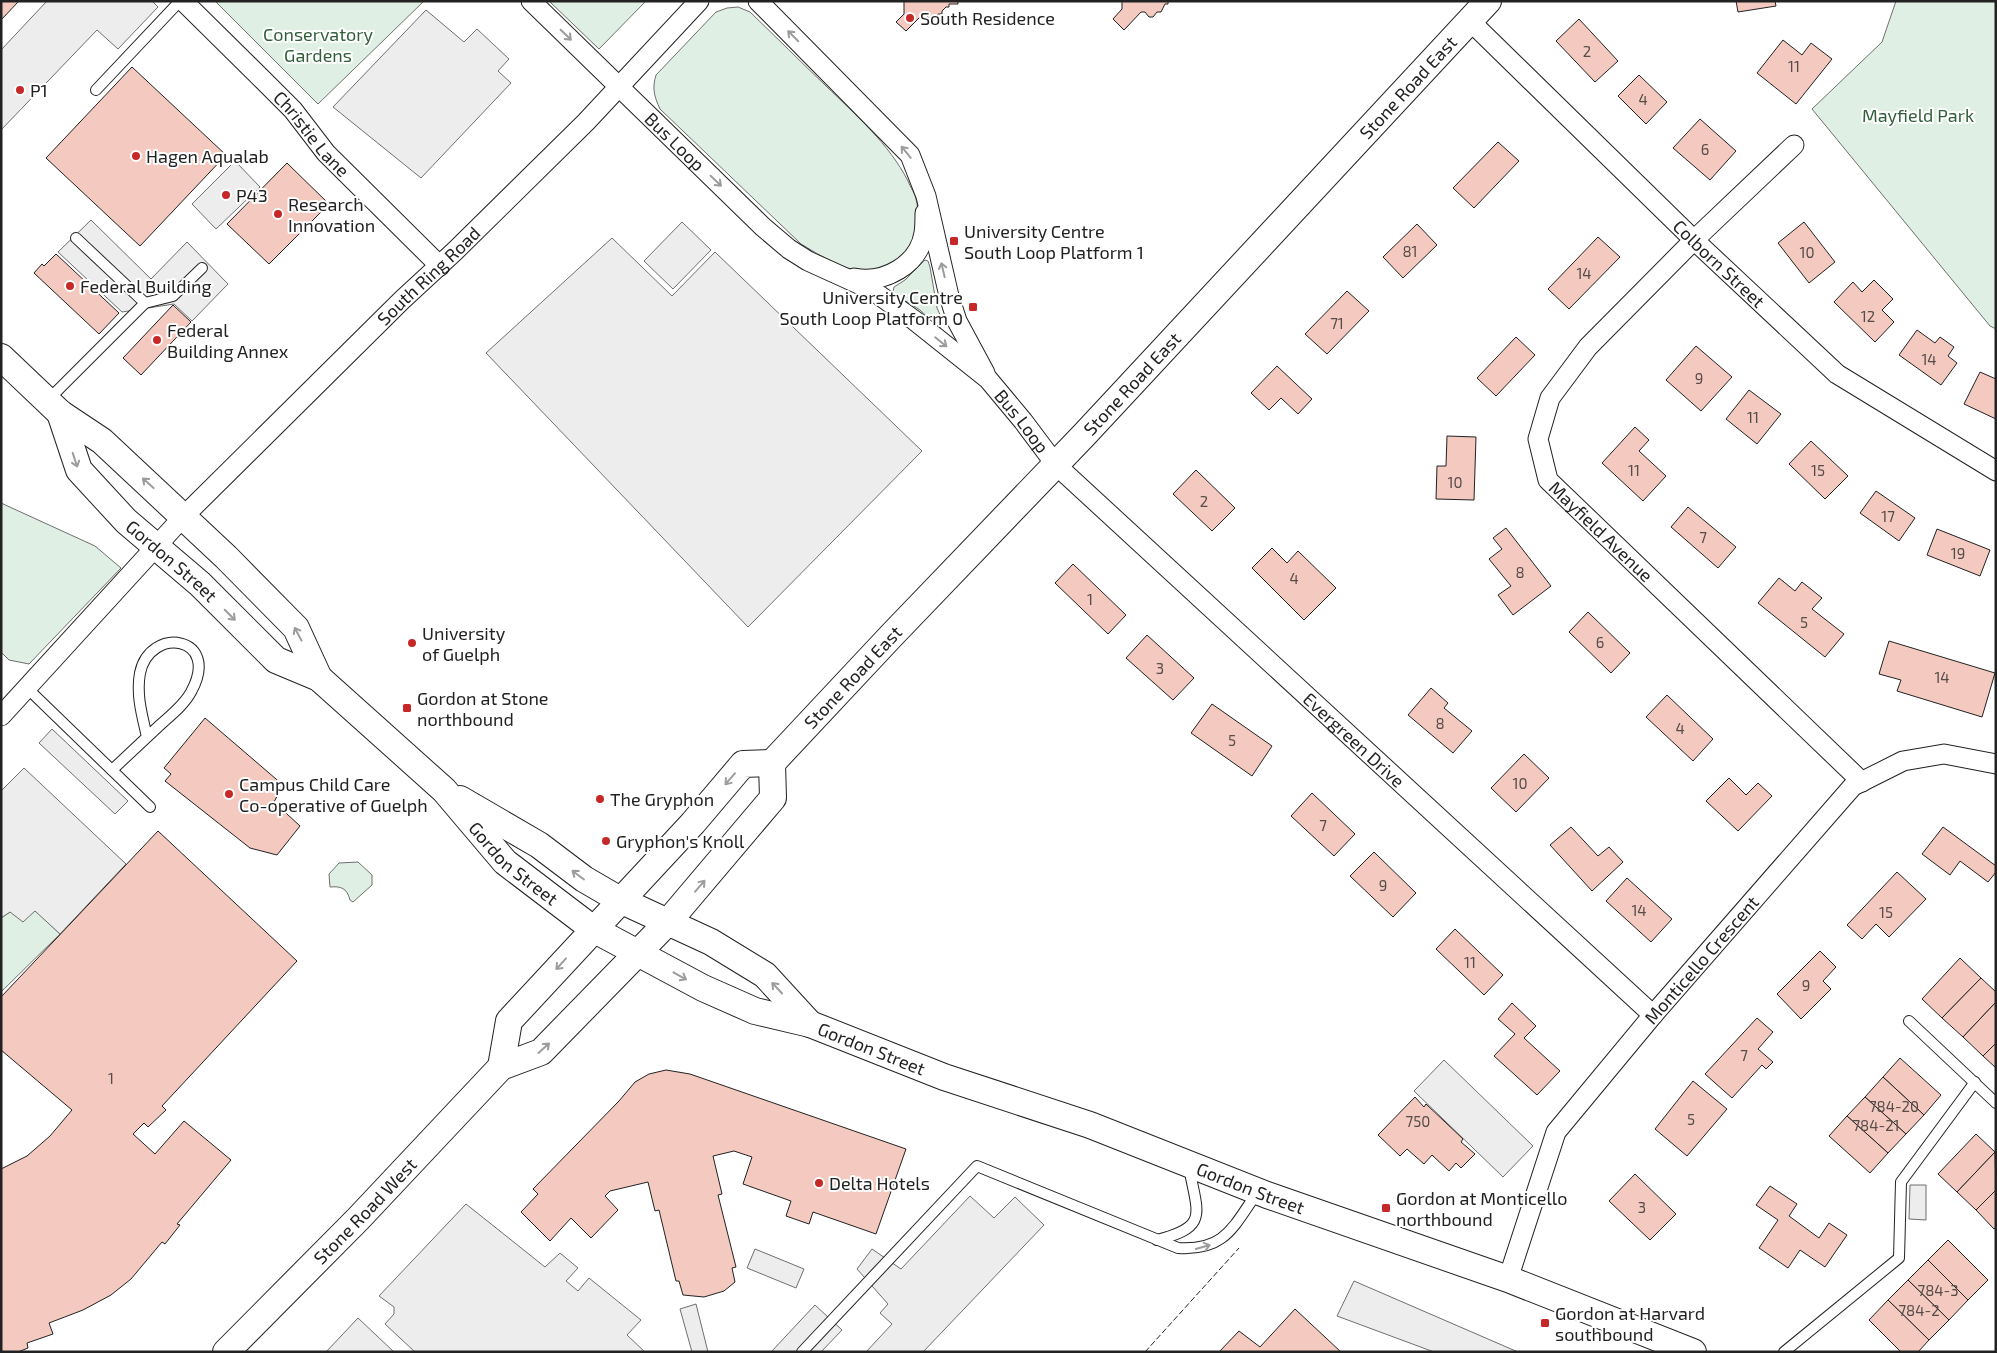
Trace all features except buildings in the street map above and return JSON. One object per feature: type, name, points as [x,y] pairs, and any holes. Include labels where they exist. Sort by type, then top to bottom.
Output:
[{"type":"main road","name":"Stone Road East","points":[[772,763],[890,636],[1056,465],[1488,1]]},
{"type":"main road","name":"Gordon Street","points":[[1,357],[54,407],[102,441],[226,557],[296,628],[319,678]]},
{"type":"main road","name":"Gordon Street","points":[[54,407],[79,470],[126,521],[200,584],[276,660],[319,678],[444,790],[505,862],[593,929],[703,988],[755,1011],[810,1024],[944,1076],[1090,1125],[1258,1191],[1508,1280],[1693,1352]]},
{"type":"main road","points":[[501,1068],[509,1021],[693,823],[743,764],[772,763],[773,798],[668,922]]},
{"type":"main road","name":"Gordon Street","points":[[444,790],[540,844],[584,879],[620,900],[710,942],[765,975],[810,1024]]},
{"type":"main road","name":"Stone Road West","points":[[226,1352],[358,1219],[501,1068],[541,1052],[668,922]]},
{"type":"street","name":"Christie Lane","points":[[181,1],[287,104],[326,153],[440,266]]},
{"type":"street","name":"Bus Loop","points":[[531,1],[763,227],[789,249],[827,270],[872,290],[914,320],[988,379],[1056,465]]},
{"type":"street","name":"South Ring Road","points":[[1,716],[183,517],[402,300],[440,266],[586,122],[699,1]]},
{"type":"street","name":"Bus Loop","points":[[758,1],[910,154],[926,196],[949,296],[957,321],[988,379]]},
{"type":"street","name":"Colborn Street","points":[[1469,20],[1694,240],[1837,374],[1996,471]]},
{"type":"street","name":"Mayfield Avenue","points":[[1794,145],[1694,240],[1588,347],[1550,398],[1538,439],[1548,480],[1862,782]]},
{"type":"street","name":"Bus Loop","points":[[827,270],[856,279],[870,280],[883,278],[896,272],[906,264],[921,242],[924,233],[926,196]]},
{"type":"street","name":"Evergreen Drive","points":[[1056,465],[1653,1015]]},
{"type":"street","name":"Monticello Crescent","points":[[1508,1280],[1556,1132],[1653,1015],[1853,786],[1903,761],[1944,754],[1996,764]]},
{"type":"lane","points":[[96,90],[181,1]]},
{"type":"lane","points":[[76,238],[146,303]]},
{"type":"lane","points":[[54,407],[146,303],[173,296],[202,268]]},
{"type":"lane","points":[[112,770],[180,706],[189,696],[196,682],[198,668],[197,656],[192,648],[186,644],[175,642],[159,647],[150,653],[143,665],[138,693],[147,737]]},
{"type":"lane","points":[[27,688],[150,806]]},
{"type":"lane","points":[[1909,1021],[1996,1103]]},
{"type":"lane","points":[[1784,1352],[1900,1258],[1901,1182],[1975,1082]]},
{"type":"lane","points":[[1156,1240],[1178,1235],[1191,1227],[1197,1214],[1189,1164]]},
{"type":"lane","points":[[802,1352],[977,1166],[1156,1240],[1178,1248],[1196,1250],[1224,1238],[1258,1191]]},
{"type":"green space","name":"Conservatory Gardens","points":[[215,1],[424,1],[318,104]]},
{"type":"green space","points":[[549,1],[646,1],[599,49]]},
{"type":"green space","name":"Mayfield Park","points":[[1896,1],[1996,1],[1996,329],[1990,326],[1812,109],[1882,42]]},
{"type":"green space","points":[[738,7],[750,12],[860,119],[882,142],[900,167],[915,197],[918,208],[918,226],[908,250],[895,263],[871,272],[859,271],[835,263],[801,244],[660,109],[654,92],[656,75],[716,12]]},
{"type":"green space","points":[[925,260],[928,261],[930,267],[937,308],[943,321],[941,327],[938,327],[920,310],[893,292],[894,287],[905,280]]},
{"type":"green space","points":[[1,503],[95,546],[121,568],[29,664],[9,660],[1,652]]},
{"type":"green space","points":[[358,862],[372,875],[372,885],[353,902],[343,889],[330,887],[329,874],[339,863]]},
{"type":"green space","points":[[35,910],[60,934],[1,992],[1,918],[10,912]]},
{"type":"shaded area","name":"P1","points":[[47,1],[152,1],[158,7],[118,49],[97,30],[1,130],[1,50]]},
{"type":"shaded area","points":[[426,10],[464,42],[477,29],[509,59],[498,71],[511,83],[421,178],[333,107]]},
{"type":"shaded area","name":"P43","points":[[235,161],[260,187],[216,229],[192,204]]},
{"type":"shaded area","points":[[91,220],[151,279],[187,242],[228,284],[192,321],[174,304],[122,312],[58,252]]},
{"type":"shaded area","points":[[682,222],[711,250],[673,289],[644,261]]},
{"type":"shaded area","points":[[612,238],[672,296],[715,252],[922,451],[748,627],[486,353]]},
{"type":"shaded area","points":[[52,729],[128,801],[115,814],[39,743]]},
{"type":"shaded area","points":[[24,768],[126,864],[60,934],[35,911],[23,922],[10,912],[1,918],[1,791]]},
{"type":"shaded area","points":[[1444,1060],[1533,1146],[1503,1177],[1414,1091]]},
{"type":"shaded area","points":[[1910,1185],[1926,1185],[1926,1220],[1909,1219]]},
{"type":"shaded area","points":[[970,1196],[994,1218],[1015,1197],[1044,1225],[923,1352],[866,1352],[892,1324],[880,1313],[888,1304],[857,1269],[872,1249],[901,1269]]},
{"type":"shaded area","points":[[466,1204],[545,1267],[560,1253],[578,1268],[566,1281],[578,1291],[589,1278],[641,1320],[627,1335],[645,1352],[415,1352],[385,1324],[394,1314],[394,1307],[379,1296]]},
{"type":"shaded area","points":[[755,1249],[804,1269],[796,1288],[747,1268]]},
{"type":"shaded area","points":[[1354,1281],[1518,1352],[1434,1352],[1337,1316]]},
{"type":"shaded area","points":[[696,1304],[708,1352],[692,1352],[680,1309]]},
{"type":"shaded area","points":[[815,1305],[842,1330],[821,1352],[771,1352]]},
{"type":"shaded area","points":[[358,1318],[394,1352],[326,1352]]},
{"type":"fence","points":[[1145,1352],[1239,1248]]},
{"type":"place","name":"South Residence","points":[[910,18]]},
{"type":"place","name":"P1","points":[[20,90]]},
{"type":"place","name":"Hagen Aqualab","points":[[136,156]]},
{"type":"place","name":"P43","points":[[226,195]]},
{"type":"place","name":"Research Innovation","points":[[278,214]]},
{"type":"place","name":"University Centre South Loop Platform 1","points":[[954,241]]},
{"type":"place","name":"Federal Building","points":[[70,286]]},
{"type":"place","name":"University Centre South Loop Platform 0","points":[[973,307]]},
{"type":"place","name":"Federal Building Annex","points":[[157,340]]},
{"type":"place","name":"University of Guelph","points":[[412,643]]},
{"type":"place","name":"Gordon at Stone northbound","points":[[407,708]]},
{"type":"place","name":"Campus Child Care Co-operative of Guelph","points":[[229,794]]},
{"type":"place","name":"The Gryphon","points":[[600,799]]},
{"type":"place","name":"Gryphon's Knoll","points":[[606,841]]},
{"type":"place","name":"Delta Hotels","points":[[819,1183]]},
{"type":"place","name":"Gordon at Monticello northbound","points":[[1386,1208]]},
{"type":"place","name":"Gordon at Harvard southbound","points":[[1545,1323]]}]
